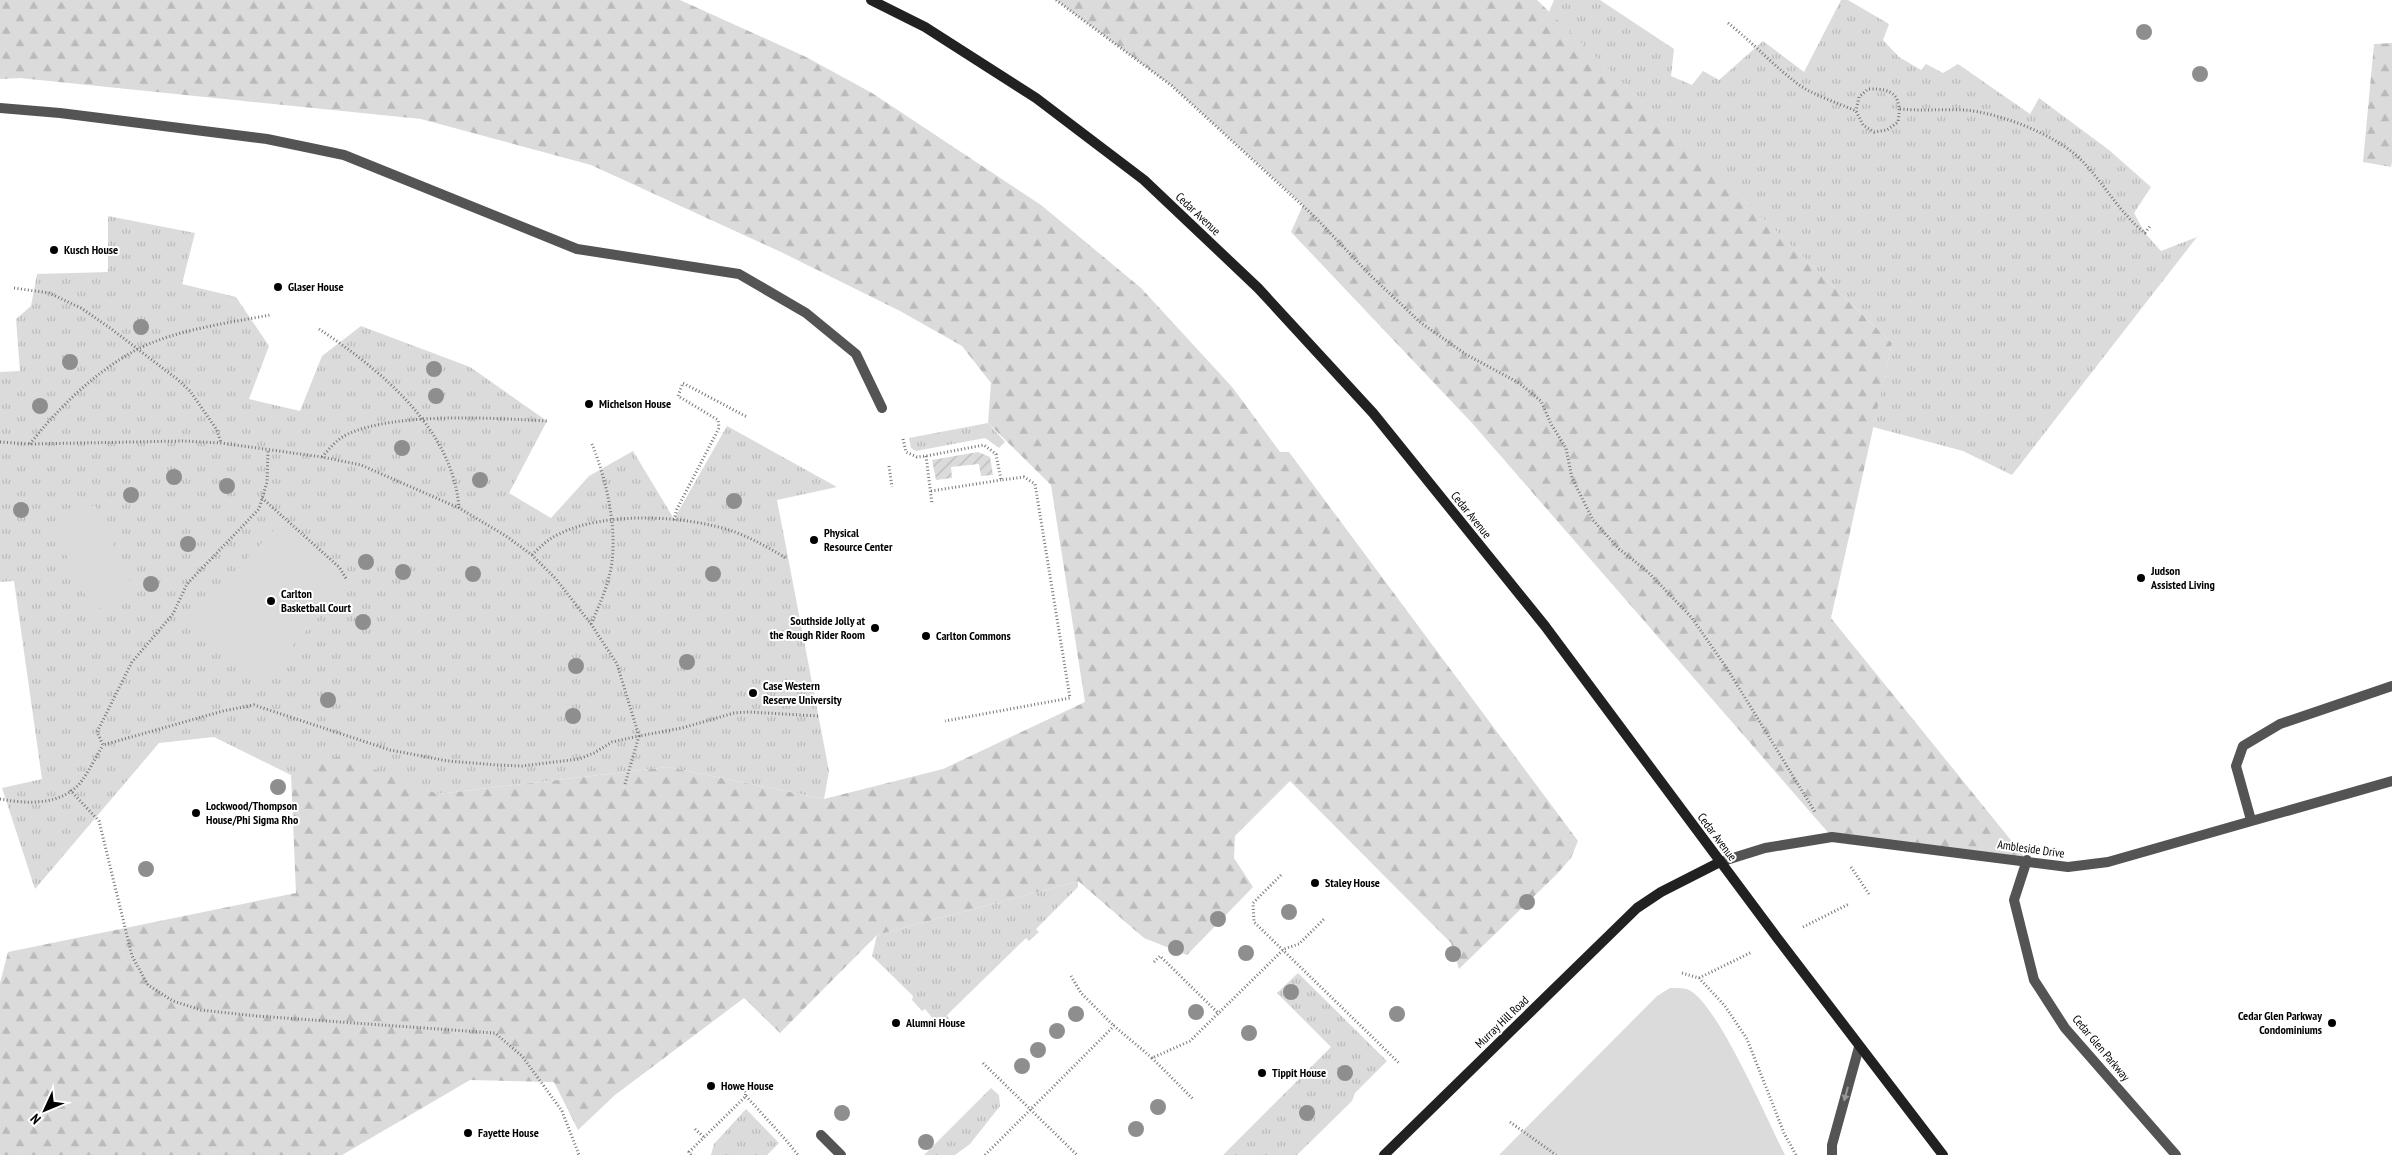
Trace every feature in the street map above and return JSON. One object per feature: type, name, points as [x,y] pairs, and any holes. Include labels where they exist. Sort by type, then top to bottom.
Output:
[{"type":"main road","name":"Cedar Avenue","points":[[871,0],[925,27],[1036,98],[1144,180],[1258,288],[1373,413],[1545,626],[1859,1047],[1943,1155]]},
{"type":"main road","name":"Murray Hill Road","points":[[1384,1155],[1638,908],[1661,892],[1720,862]]},
{"type":"street","points":[[0,108],[60,113],[267,139],[344,155],[577,249],[739,274],[806,313],[856,354],[882,408]]},
{"type":"street","points":[[2251,820],[2236,766],[2243,746],[2280,724],[2392,686]]},
{"type":"street","name":"Ambleside Drive","points":[[1720,862],[1764,848],[1832,837],[2027,860],[2068,867],[2108,862],[2392,781]]},
{"type":"street","name":"Cedar Glen Parkway","points":[[2027,860],[2014,900],[2034,980],[2066,1028],[2176,1155]]},
{"type":"street","points":[[1832,1155],[1832,1145],[1859,1047]]},
{"type":"street","points":[[821,1135],[841,1155]]},
{"type":"path","points":[[1056,0],[1172,86],[1316,217],[1370,275],[1421,323],[1467,355],[1518,382],[1540,401],[1551,424],[1566,448],[1572,478],[1592,520],[1619,549],[1648,572],[1692,618],[1728,670],[1797,784]]},
{"type":"path","points":[[1728,23],[1754,43],[1795,82],[1815,94],[1856,111]]},
{"type":"path","points":[[1884,88],[1897,98],[1900,109],[1898,122],[1887,130],[1874,132],[1863,125],[1856,111],[1859,98],[1868,89],[1884,88]]},
{"type":"path","points":[[1900,109],[1965,110],[1990,115],[2020,125],[2056,141],[2076,155],[2100,180],[2132,223],[2144,233],[2150,226]]},
{"type":"path","points":[[14,288],[49,293],[64,299],[95,318],[137,349],[190,391],[217,430],[221,444]]},
{"type":"path","points":[[30,444],[45,425],[87,385],[112,364],[137,349],[210,326],[270,315]]},
{"type":"path","points":[[319,329],[372,367],[422,420],[446,454],[458,494],[459,508]]},
{"type":"path","points":[[674,520],[677,509],[719,428],[718,420],[678,396],[683,383],[747,417]]},
{"type":"path","points":[[322,457],[336,442],[357,431],[404,420],[547,421]]},
{"type":"path","points":[[903,439],[906,452],[916,457],[984,445],[996,454],[1001,480]]},
{"type":"path","points":[[0,442],[30,444],[167,441],[221,444],[322,457],[361,465],[480,518],[532,555],[556,579],[591,624],[616,664],[639,736],[625,784]]},
{"type":"path","points":[[591,624],[610,575],[611,520],[606,487],[592,444]]},
{"type":"path","points":[[104,745],[97,732],[132,662],[173,614],[186,584],[260,510],[267,482],[268,451]]},
{"type":"path","points":[[926,456],[932,504]]},
{"type":"path","points":[[889,466],[892,487]]},
{"type":"path","points":[[931,491],[1024,477],[1035,484],[1070,698],[944,721]]},
{"type":"path","points":[[262,498],[339,567],[347,580]]},
{"type":"path","points":[[532,555],[559,534],[575,528],[611,520],[674,520],[733,532],[758,542],[786,558]]},
{"type":"path","points":[[0,799],[17,802],[52,802],[80,784],[104,745],[254,704],[390,750],[448,761],[522,766],[579,759],[594,753],[612,742],[682,728],[734,713],[749,712],[818,716]]},
{"type":"path","points":[[70,790],[99,821],[132,956],[148,986],[173,1001],[201,1010],[257,1016],[495,1033],[522,1056],[562,1111],[579,1155]]},
{"type":"path","points":[[1281,875],[1253,903],[1254,922],[1284,949],[1400,1064]]},
{"type":"path","points":[[1152,1058],[1190,1041],[1284,949],[1298,944],[1324,919]]},
{"type":"path","points":[[1154,962],[1160,956],[1218,1014]]},
{"type":"path","points":[[1682,973],[1699,978],[1725,1006],[1747,1039],[1784,1133],[1796,1155]]},
{"type":"path","points":[[1070,976],[1082,993],[1114,1026],[1152,1058],[1194,1100]]},
{"type":"path","points":[[985,1155],[1114,1026]]},
{"type":"path","points":[[984,1063],[1077,1155]]},
{"type":"path","points":[[742,1087],[746,1092],[746,1097],[798,1155]]},
{"type":"path","points":[[691,1155],[689,1152],[746,1097]]},
{"type":"path","points":[[1510,1122],[1556,1155]]},
{"type":"path","points":[[695,1129],[705,1138]]},
{"type":"green space","points":[[0,0],[680,0],[806,57],[872,93],[1041,205],[1141,288],[1233,388],[1280,452],[1289,452],[1578,841],[1571,858],[1557,874],[1459,969],[1451,943],[1290,781],[1235,836],[1234,858],[1253,887],[1187,955],[1144,938],[1078,881],[877,935],[780,1033],[744,998],[615,1095],[578,1130],[554,1082],[470,1080],[342,1155],[0,1155],[0,983],[8,952],[296,893],[291,775],[340,756],[438,794],[668,767],[824,799],[943,769],[1085,702],[1051,485],[988,423],[991,383],[962,346],[900,311],[781,252],[591,165],[421,119],[20,78],[0,79]]},
{"type":"green space","points":[[1056,0],[1537,0],[1892,343],[1831,618],[2027,860],[1832,837],[1472,423],[1291,232],[1303,205],[1172,86]]},
{"type":"green space","points":[[1554,0],[1600,0],[1674,49],[1671,76],[1692,85],[1703,71],[1719,80],[1763,41],[1804,72],[1841,0],[1848,0],[1889,24],[1883,40],[1899,57],[1921,70],[1926,64],[1943,73],[1958,64],[2030,114],[2039,98],[2109,150],[2151,187],[2134,213],[2145,233],[2161,251],[2197,237],[2012,475],[1963,451],[1873,427],[1892,343],[1549,12]]},
{"type":"green space","points":[[2392,43],[2391,167],[2363,162],[2374,44]]},
{"type":"green space","points":[[108,216],[195,233],[182,284],[236,297],[269,346],[249,399],[300,411],[322,356],[361,326],[470,367],[547,421],[509,493],[551,518],[589,476],[633,451],[674,519],[727,426],[837,487],[777,500],[829,771],[824,799],[668,767],[438,794],[347,763],[291,775],[214,737],[159,743],[35,889],[2,788],[42,779],[14,581],[0,582],[0,372],[20,371],[16,319],[31,306],[37,274],[108,272]]},
{"type":"green space","points":[[988,423],[1005,442],[999,448],[985,438],[916,451],[911,448],[909,438]]},
{"type":"green space","points":[[978,452],[990,457],[993,475],[981,476],[979,464],[951,467],[952,478],[936,480],[932,460]]},
{"type":"green space","points":[[95,505],[135,592],[93,611],[52,525]]},
{"type":"green space","name":"Carlton Basketball Court","points":[[281,522],[348,585],[261,680],[193,617]]},
{"type":"green space","points":[[1078,881],[1078,887],[1036,929],[1039,932],[1029,941],[1026,938],[947,1015],[949,1019],[941,1028],[925,1009],[922,1011],[912,1000],[913,996],[872,956],[877,935]]},
{"type":"green space","points":[[1298,973],[1387,1061],[1355,1093],[1352,1101],[1297,1155],[1223,1155],[1331,1047],[1277,993]]},
{"type":"green space","points":[[1670,988],[1689,990],[1701,1000],[1714,1017],[1742,1065],[1785,1155],[1499,1155],[1657,996]]},
{"type":"green space","points":[[991,1088],[999,1095],[1000,1106],[970,1144],[955,1155],[924,1155]]},
{"type":"green space","points":[[746,1109],[779,1143],[767,1155],[711,1155],[714,1144]]},
{"type":"place","name":"Kusch House","points":[[54,250]]},
{"type":"place","name":"Glaser House","points":[[278,287]]},
{"type":"place","name":"Michelson House","points":[[589,404]]},
{"type":"place","name":"Physical Resource Center","points":[[814,540]]},
{"type":"place","name":"Judson Assisted Living","points":[[2141,578]]},
{"type":"place","name":"Carlton Basketball Court","points":[[271,601]]},
{"type":"place","name":"Southside Jolly at the Rough Rider Room","points":[[875,628]]},
{"type":"place","name":"Carlton Commons","points":[[926,636]]},
{"type":"place","name":"Case Western Reserve University","points":[[753,693]]},
{"type":"place","name":"Lockwood/Thompson House/Phi Sigma Rho","points":[[196,813]]},
{"type":"place","name":"Staley House","points":[[1315,883]]},
{"type":"place","name":"Alumni House","points":[[896,1023]]},
{"type":"place","name":"Cedar Glen Parkway Condominiums","points":[[2332,1023]]},
{"type":"place","name":"Tippit House","points":[[1262,1073]]},
{"type":"place","name":"Howe House","points":[[711,1086]]},
{"type":"place","name":"Fayette House","points":[[468,1133]]}]
